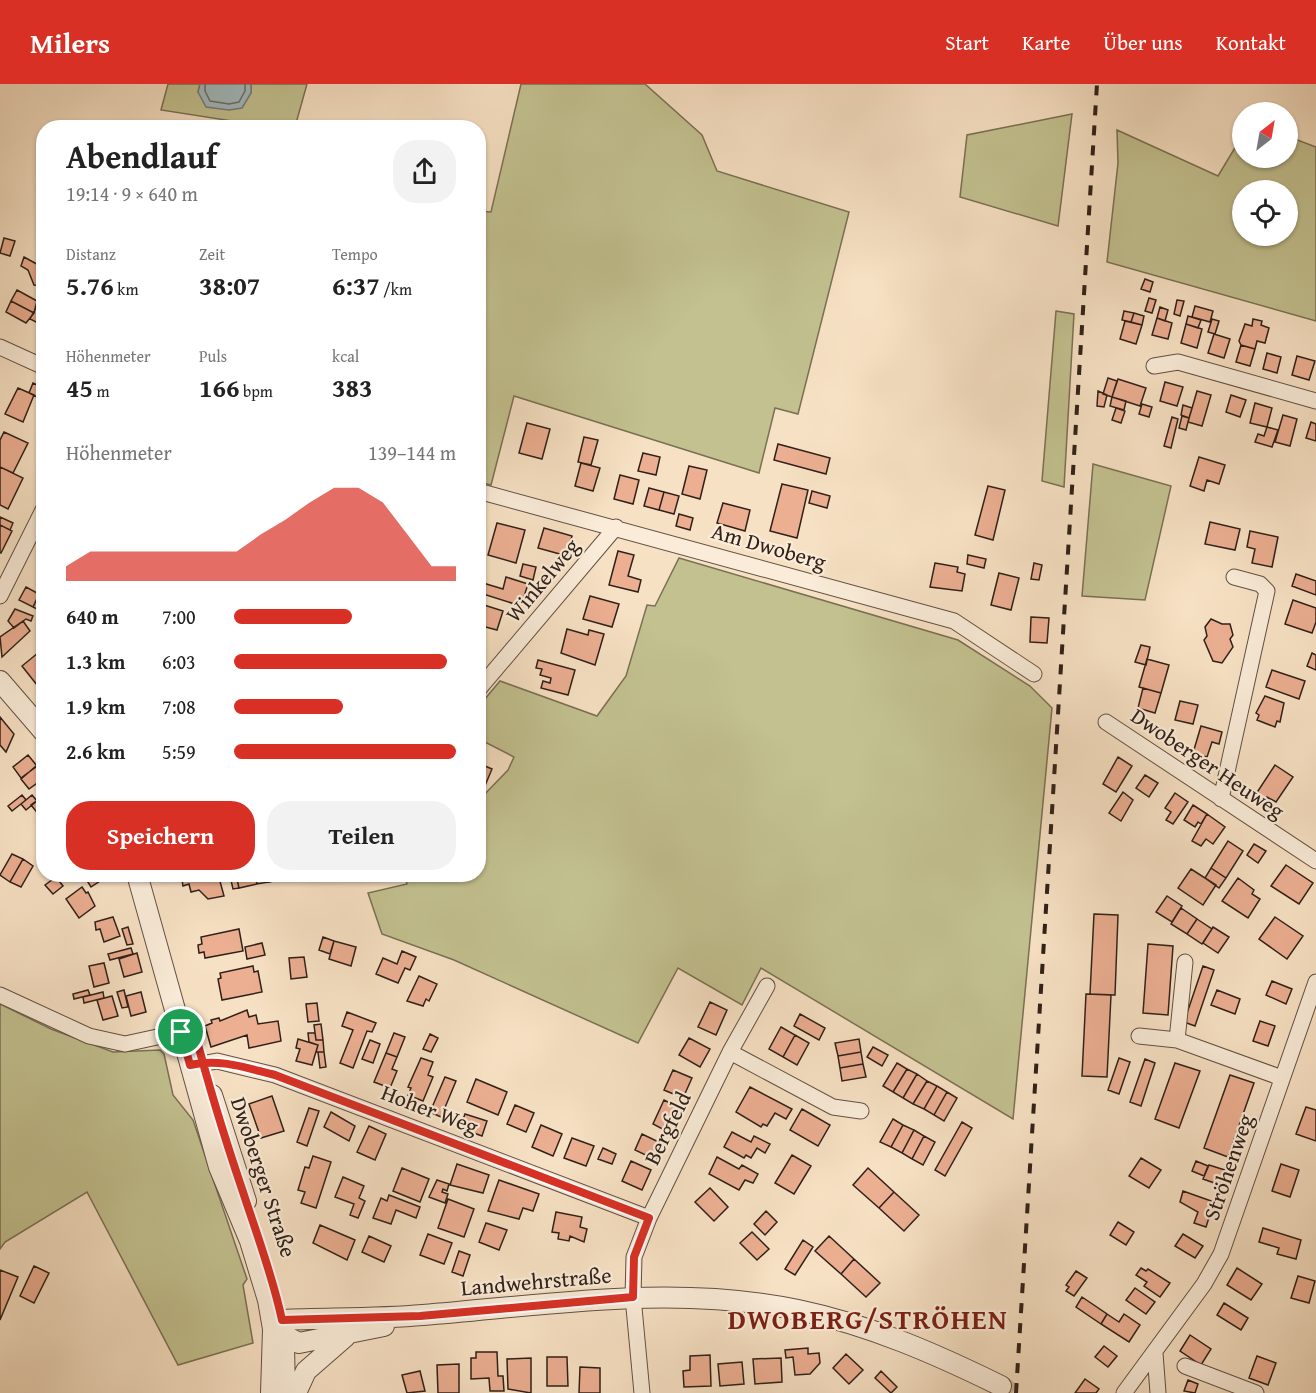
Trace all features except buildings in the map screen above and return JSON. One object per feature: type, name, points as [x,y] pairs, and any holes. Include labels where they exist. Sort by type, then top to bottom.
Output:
[{"type":"street","points":[[0,347],[36,363]]},
{"type":"street","points":[[1154,366],[1178,362],[1316,401]]},
{"type":"street","name":"Am Dwoberg","points":[[486,493],[954,621],[1034,674]]},
{"type":"street","points":[[0,596],[36,524]]},
{"type":"street","name":"Winkelweg","points":[[486,681],[616,527]]},
{"type":"street","points":[[1221,799],[1267,591],[1260,584],[1234,577]]},
{"type":"street","points":[[0,681],[36,723]]},
{"type":"street","name":"Dwoberger Heuweg","points":[[1106,722],[1316,861]]},
{"type":"street","name":"Dwoberger Straße","points":[[140,882],[188,1031]]},
{"type":"street","name":"Dwoberger Straße","points":[[151,882],[165,924],[219,1167],[279,1329],[287,1376],[285,1393]]},
{"type":"street","points":[[1177,1040],[1185,962]]},
{"type":"street","name":"Ströhenweg","points":[[1124,1393],[1204,1284],[1221,1254],[1316,982]]},
{"type":"street","name":"Bergfeld","points":[[642,1393],[633,1297],[634,1257],[649,1218],[730,1052],[767,986]]},
{"type":"street","points":[[0,995],[89,1036],[125,1044],[188,1031]]},
{"type":"street","points":[[1139,1036],[1177,1040],[1282,1078]]},
{"type":"street","points":[[730,1052],[833,1107],[861,1111]]},
{"type":"street","name":"Hoher Weg","points":[[196,1064],[217,1061],[275,1075],[649,1218]]},
{"type":"street","name":"Landwehrstraße","points":[[279,1329],[633,1297],[705,1298],[797,1310],[898,1338],[1001,1386]]},
{"type":"street","name":"Landwehrstraße","points":[[279,1329],[299,1343],[420,1316]]},
{"type":"street","name":"Dwoberger Straße","points":[[271,1393],[279,1329]]},
{"type":"street","name":"Landwehrstraße","points":[[296,1393],[306,1371],[351,1332]]},
{"type":"street","points":[[1155,1353],[1158,1393]]},
{"type":"street","points":[[1185,1366],[1256,1393]]},
{"type":"shaded area","points":[[168,84],[200,84],[198,92],[251,93],[251,84],[307,84],[297,120],[225,120],[161,110]]},
{"type":"shaded area","points":[[521,84],[645,84],[702,135],[717,171],[849,212],[798,414],[775,408],[759,473],[514,396],[491,485],[486,484],[486,212],[491,212]]},
{"type":"shaded area","points":[[1072,114],[1058,226],[960,197],[967,135]]},
{"type":"shaded area","points":[[1117,130],[1218,176],[1232,153],[1232,168],[1298,168],[1298,140],[1316,147],[1316,321],[1107,262],[1118,163]]},
{"type":"shaded area","points":[[1056,311],[1074,314],[1064,487],[1042,481]]},
{"type":"shaded area","points":[[1093,464],[1171,486],[1145,600],[1082,596]]},
{"type":"shaded area","points":[[679,558],[958,640],[1030,686],[1052,708],[1013,1119],[761,968],[742,1005],[678,968],[638,1043],[454,960],[382,934],[368,893],[407,884],[407,882],[486,882],[486,793],[508,770],[514,757],[486,743],[486,698],[500,681],[597,716],[626,676],[647,605],[655,606]]},
{"type":"shaded area","points":[[0,1004],[51,1029],[113,1052],[160,1050],[164,1054],[173,1095],[193,1120],[247,1279],[243,1285],[253,1343],[178,1365],[87,1192],[5,1242],[0,1249]]},
{"type":"water","points":[[200,84],[251,84],[251,93],[242,108],[229,110],[206,107],[198,92]]},
{"type":"tunnel","points":[[1001,1386],[1012,1393]]},
{"type":"railway","points":[[1016,1393],[1097,84]]},
{"type":"district","name":"DWOBERG/STRÖHEN","points":[[868,1319]]},
{"type":"route","points":[[181,1032],[190,1065],[202,1062],[217,1061],[275,1075],[649,1218],[634,1257],[633,1297],[420,1316],[282,1320],[271,1277],[234,1166],[202,1062],[194,1029],[181,1032]]}]
